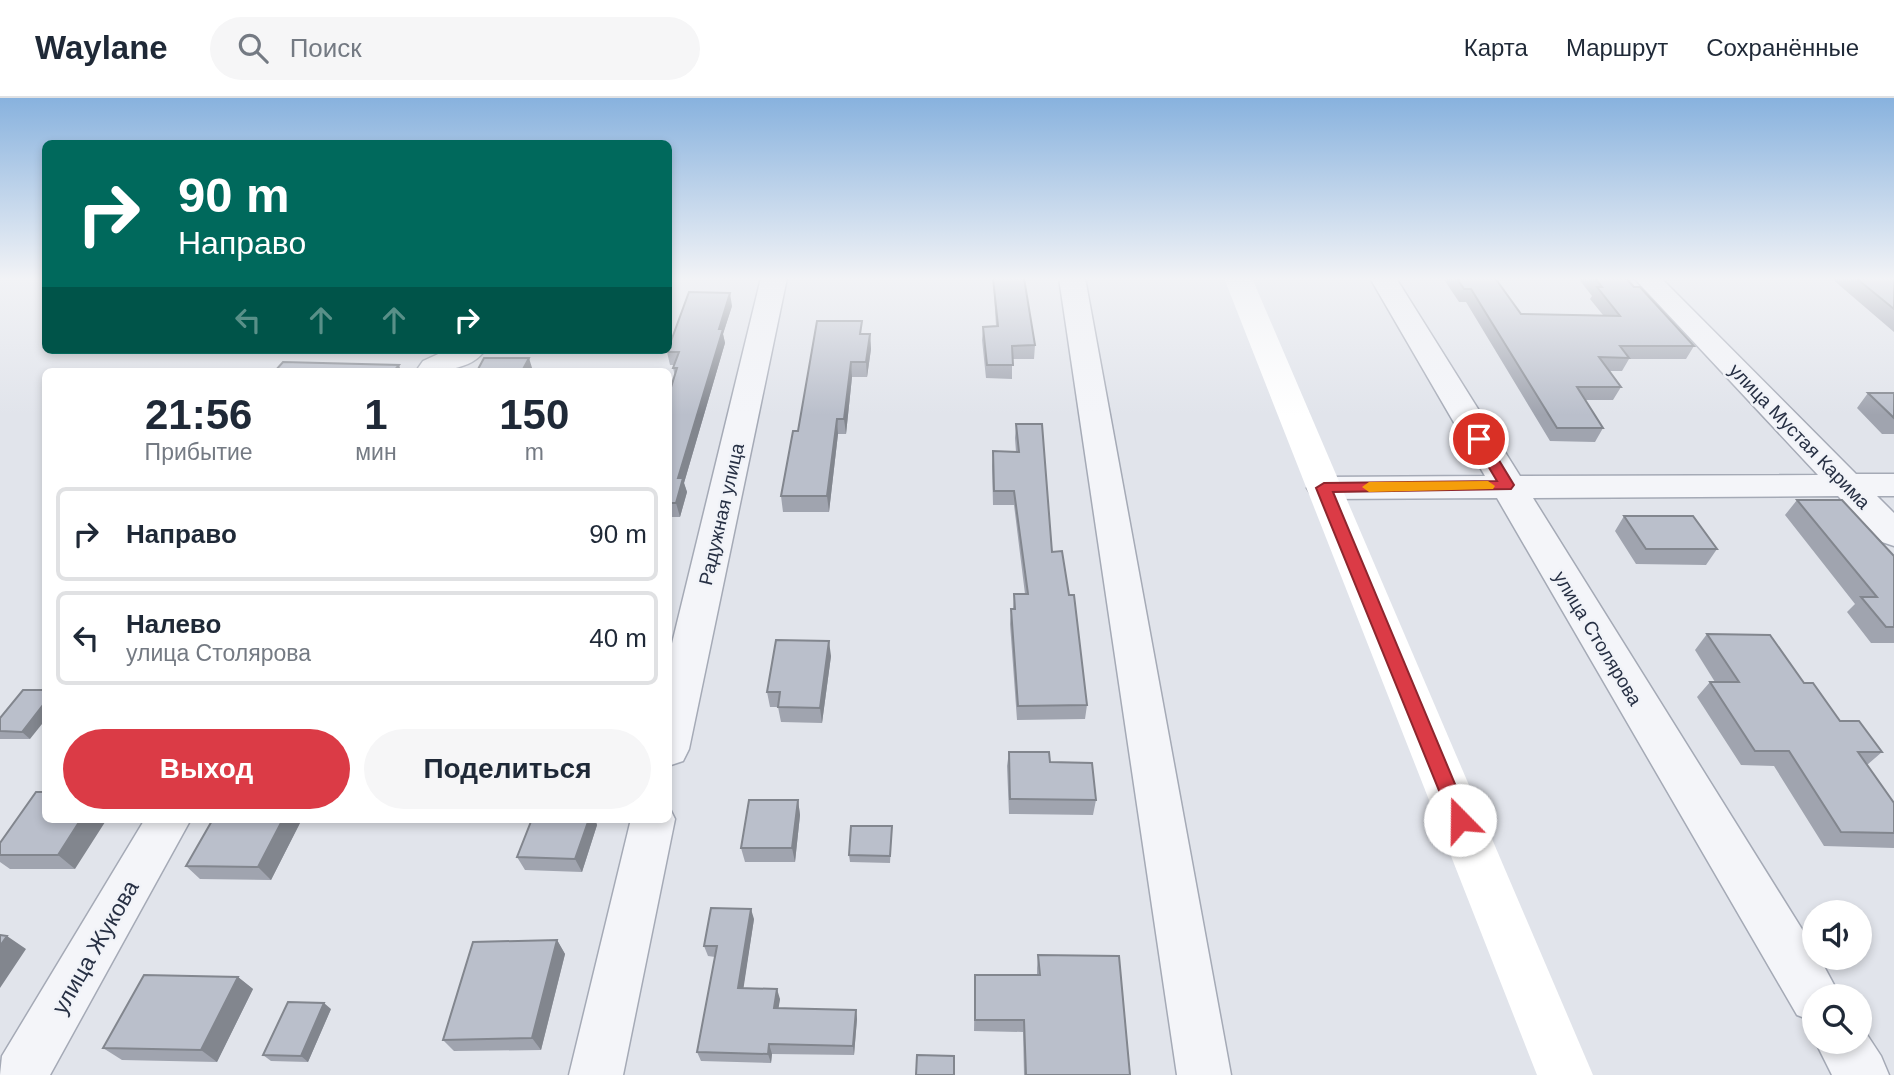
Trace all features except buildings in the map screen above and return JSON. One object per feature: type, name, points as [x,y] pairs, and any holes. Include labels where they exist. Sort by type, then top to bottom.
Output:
[{"type":"main road","points":[[1257,324],[1565,1075]]},
{"type":"street","name":"Радужная улица","points":[[672,731],[764,324]]},
{"type":"street","points":[[1080,324],[1204,1075]]},
{"type":"street","name":"улица Столярова","points":[[1410,324],[1807,984]]},
{"type":"street","name":"улица Мустая Карима","points":[[1691,324],[1894,534]]},
{"type":"street","points":[[433,368],[463,354]]},
{"type":"street","points":[[1324,488],[1894,485]]},
{"type":"street","name":"улица Жукова","points":[[22,1075],[167,823]]},
{"type":"street","points":[[596,1075],[652,823]]},
{"type":"street","points":[[1849,1054],[1862,1075]]},
{"type":"slow traffic","points":[[1369,487],[1488,486]]},
{"type":"route","points":[[1460,820],[1324,488],[1506,485],[1479,439]]}]
